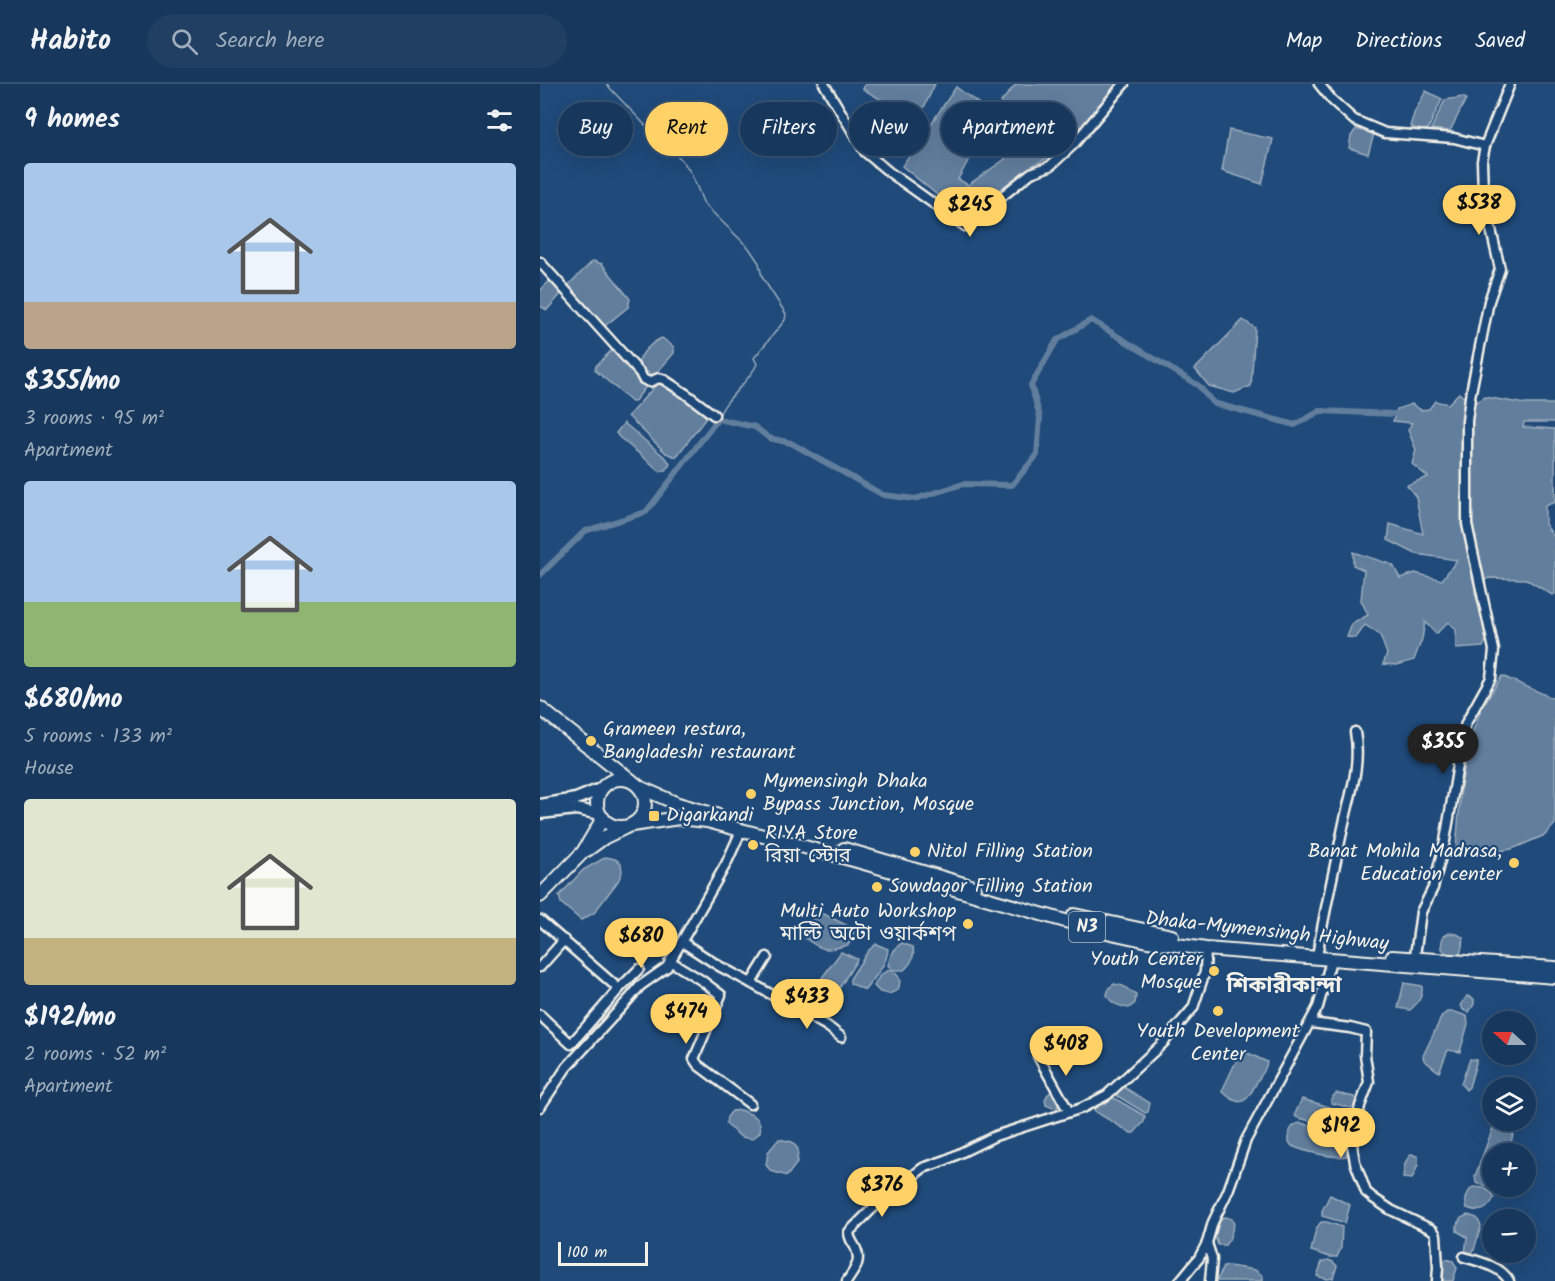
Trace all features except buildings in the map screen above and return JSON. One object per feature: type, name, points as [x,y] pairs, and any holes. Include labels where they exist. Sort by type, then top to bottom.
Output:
[{"type":"highway","name":"N3","points":[[540,708],[637,785]]},
{"type":"highway","name":"N3","points":[[593,750],[604,766],[604,786],[597,803],[601,816],[613,826],[629,826]]},
{"type":"highway","name":"N3","points":[[604,786],[623,779],[637,785]]},
{"type":"highway","name":"Dhaka-Mymensingh Highway","points":[[637,785],[678,804],[1104,923],[1198,940],[1555,977]]},
{"type":"highway","points":[[540,896],[583,852],[605,837],[638,821],[645,808],[643,793],[637,785]]},
{"type":"highway","points":[[583,852],[601,816]]},
{"type":"highway","name":"Dhaka-Mymensingh Highway","points":[[629,826],[679,818],[708,821],[1093,929],[1148,941],[1206,949],[1331,960],[1555,968]]},
{"type":"main road","points":[[540,805],[576,799],[604,786]]},
{"type":"main road","points":[[540,813],[576,809],[601,816]]},
{"type":"street","points":[[824,84],[866,152],[889,172],[965,226],[1031,172],[1050,166],[1073,145],[1124,84]]},
{"type":"street","points":[[1319,84],[1354,120],[1385,133],[1454,138],[1485,146]]},
{"type":"street","points":[[1414,962],[1421,912],[1433,888],[1445,842],[1458,765],[1458,751],[1466,723],[1491,678],[1494,650],[1467,524],[1467,421],[1489,301],[1500,269],[1483,194],[1482,161],[1485,146],[1510,84]]},
{"type":"street","points":[[540,261],[644,379],[663,380],[687,394],[714,415]]},
{"type":"street","points":[[1318,951],[1328,893],[1356,773],[1358,750],[1355,732]]},
{"type":"street","points":[[540,1107],[566,1068],[640,986],[667,967],[726,864],[742,829]]},
{"type":"street","points":[[540,920],[619,989]]},
{"type":"street","points":[[540,967],[564,940]]},
{"type":"street","points":[[682,942],[827,1026],[841,1037]]},
{"type":"street","points":[[847,1281],[858,1264],[857,1252],[849,1239],[849,1232],[879,1202],[923,1168],[946,1160],[994,1136],[1070,1112],[1107,1095],[1163,1043],[1193,1008],[1204,972],[1206,949]]},
{"type":"street","points":[[751,983],[766,957]]},
{"type":"street","points":[[1180,1281],[1200,1258],[1236,1171],[1246,1140],[1311,1023],[1318,1007],[1331,960]]},
{"type":"street","points":[[670,962],[721,995],[694,1059],[698,1065],[750,1104]]},
{"type":"street","points":[[540,1015],[571,1044],[639,969]]},
{"type":"street","points":[[1311,1023],[1366,1032],[1365,1055],[1369,1082],[1360,1106],[1352,1145],[1354,1162],[1366,1192],[1391,1210],[1433,1230],[1436,1234],[1437,1281]]},
{"type":"street","points":[[1038,1056],[1070,1112]]},
{"type":"street","points":[[1207,1244],[1212,1259],[1210,1281]]},
{"type":"street","points":[[1464,1257],[1479,1261],[1506,1275],[1509,1281]]},
{"type":"water","points":[[865,84],[935,84],[926,102],[885,102],[863,89]]},
{"type":"water","points":[[1016,84],[1116,84],[1076,133],[1076,102],[1001,102]]},
{"type":"water","points":[[956,87],[976,102],[946,102]]},
{"type":"water","points":[[1426,91],[1442,99],[1428,129],[1421,131],[1410,126]]},
{"type":"water","points":[[1463,97],[1466,99],[1450,131],[1431,129],[1445,100]]},
{"type":"water","points":[[941,109],[941,156],[972,156],[958,179],[968,185],[1005,159],[1006,156],[1051,156],[1030,167],[963,216],[902,166],[909,156],[929,156],[929,126]]},
{"type":"water","points":[[1356,129],[1374,134],[1368,154],[1349,148],[1351,136]]},
{"type":"water","points":[[1229,130],[1273,139],[1262,184],[1222,171]]},
{"type":"water","points":[[593,261],[602,264],[630,299],[628,307],[602,326],[568,285]]},
{"type":"water","points":[[550,280],[559,288],[561,294],[547,310],[540,306],[540,291]]},
{"type":"water","points":[[1243,320],[1255,328],[1251,386],[1234,393],[1209,386],[1195,369]]},
{"type":"water","points":[[662,338],[674,347],[674,353],[654,376],[639,367],[638,363],[647,348]]},
{"type":"water","points":[[612,350],[648,384],[634,402],[595,370],[596,366]]},
{"type":"water","points":[[661,383],[704,413],[706,418],[676,457],[666,453],[628,416],[657,384]]},
{"type":"water","points":[[1459,393],[1472,404],[1485,397],[1525,404],[1555,404],[1555,422],[1524,422],[1523,427],[1555,429],[1555,502],[1545,506],[1545,524],[1555,538],[1555,594],[1552,595],[1526,579],[1489,578],[1480,582],[1475,588],[1488,636],[1483,647],[1456,649],[1456,630],[1448,622],[1436,634],[1425,622],[1422,639],[1414,660],[1397,665],[1383,664],[1387,654],[1380,635],[1365,625],[1356,638],[1347,637],[1352,624],[1368,615],[1361,600],[1364,570],[1353,565],[1353,552],[1393,565],[1400,578],[1415,573],[1442,580],[1457,560],[1416,554],[1388,540],[1390,524],[1423,534],[1416,497],[1407,485],[1428,477],[1412,464],[1416,450],[1408,430],[1412,423],[1393,421],[1397,409],[1412,404],[1421,410],[1429,409],[1435,401],[1448,404]]},
{"type":"water","points":[[624,423],[667,459],[670,464],[666,470],[661,472],[619,437],[616,433]]},
{"type":"water","points":[[1502,676],[1555,699],[1555,824],[1545,835],[1512,849],[1479,854],[1456,849],[1461,787],[1468,745],[1481,709]]},
{"type":"water","points":[[606,857],[621,863],[622,872],[594,913],[581,920],[561,903],[559,896],[583,870]]},
{"type":"water","points":[[818,913],[854,929],[853,938],[848,945],[825,949],[805,938],[814,915]]},
{"type":"water","points":[[1449,933],[1464,938],[1460,955],[1449,955],[1441,947],[1443,936]]},
{"type":"water","points":[[902,943],[913,947],[912,960],[904,970],[892,970],[888,965],[890,958]]},
{"type":"water","points":[[876,944],[888,949],[887,955],[880,971],[865,990],[850,983],[850,979],[868,951]]},
{"type":"water","points":[[841,952],[857,959],[837,992],[829,1000],[817,993],[818,983]]},
{"type":"water","points":[[889,970],[897,975],[900,983],[898,990],[889,994],[880,992],[874,986],[880,975]]},
{"type":"water","points":[[1404,983],[1422,986],[1419,1000],[1410,1010],[1398,1008]]},
{"type":"water","points":[[1114,984],[1123,986],[1136,995],[1135,1003],[1129,1008],[1113,1003],[1107,995],[1109,988]]},
{"type":"water","points":[[1467,996],[1474,999],[1469,1012],[1463,1010],[1461,1005]]},
{"type":"water","points":[[1447,1012],[1467,1016],[1468,1024],[1460,1052],[1448,1050],[1439,1072],[1424,1060],[1423,1056],[1442,1016]]},
{"type":"water","points":[[1248,1053],[1267,1062],[1264,1072],[1248,1097],[1240,1102],[1235,1101],[1222,1091],[1239,1055]]},
{"type":"water","points":[[1470,1059],[1476,1060],[1476,1063],[1466,1090],[1461,1084]]},
{"type":"water","points":[[1122,1086],[1150,1103],[1148,1112],[1145,1113],[1116,1095]]},
{"type":"water","points":[[1051,1092],[1056,1094],[1059,1100],[1058,1107],[1053,1108],[1046,1105],[1046,1097]]},
{"type":"water","points":[[1336,1093],[1354,1097],[1355,1105],[1351,1108],[1331,1103]]},
{"type":"water","points":[[1107,1096],[1145,1116],[1144,1122],[1134,1133],[1094,1111],[1096,1105]]},
{"type":"water","points":[[1302,1099],[1337,1109],[1340,1116],[1338,1123],[1323,1124],[1296,1117],[1295,1114]]},
{"type":"water","points":[[740,1110],[752,1115],[760,1123],[760,1132],[753,1139],[741,1137],[726,1124],[727,1117],[732,1111]]},
{"type":"water","points":[[1301,1123],[1347,1136],[1349,1148],[1346,1156],[1327,1155],[1292,1146],[1289,1142],[1290,1132],[1295,1125]]},
{"type":"water","points":[[1492,1131],[1514,1131],[1511,1143],[1487,1143]]},
{"type":"water","points":[[779,1139],[792,1142],[798,1149],[797,1163],[787,1176],[771,1171],[766,1165],[768,1152]]},
{"type":"water","points":[[1412,1154],[1418,1157],[1418,1165],[1412,1179],[1403,1178],[1406,1162]]},
{"type":"water","points":[[1482,1157],[1482,1185],[1476,1183],[1475,1176]]},
{"type":"water","points":[[1473,1187],[1482,1188],[1482,1197],[1494,1198],[1486,1208],[1476,1210],[1467,1208],[1469,1191]]},
{"type":"water","points":[[1330,1195],[1350,1205],[1345,1223],[1322,1216]]},
{"type":"water","points":[[1468,1215],[1477,1218],[1481,1226],[1474,1250],[1470,1255],[1465,1254],[1467,1237],[1457,1231],[1461,1218]]},
{"type":"water","points":[[1222,1218],[1232,1219],[1234,1224],[1229,1240],[1225,1245],[1218,1245],[1214,1233]]},
{"type":"water","points":[[1321,1222],[1342,1227],[1341,1248],[1337,1257],[1311,1251],[1316,1229]]},
{"type":"water","points":[[1446,1259],[1453,1261],[1457,1268],[1453,1281],[1440,1281],[1442,1264]]},
{"type":"water","points":[[1328,1260],[1337,1266],[1333,1278],[1317,1276],[1322,1262]]},
{"type":"water","points":[[1223,1267],[1255,1270],[1263,1276],[1263,1281],[1217,1281]]},
{"type":"waterway","points":[[606,84],[682,160],[691,173],[704,204],[749,248],[759,263],[762,277],[786,314],[785,320],[754,358],[757,364],[753,371],[725,404],[718,419]]},
{"type":"waterway","points":[[540,575],[585,531],[646,512],[718,419],[755,427],[769,438],[791,443],[883,495],[915,499],[963,484],[1012,485],[1037,455],[1040,417],[1031,385],[1057,340],[1091,320],[1199,386],[1213,403],[1295,425],[1320,411],[1395,414]]},
{"type":"place","name":"Grameen restura, Bangladeshi restaurant","points":[[591,741]]},
{"type":"place","name":"Mymensingh Dhaka Bypass Junction, Mosque","points":[[751,794]]},
{"type":"place","name":"Digarkandi","points":[[654,816]]},
{"type":"place","name":"RIYA Store রিয়া স্টোর","points":[[753,845]]},
{"type":"place","name":"Nitol Filling Station","points":[[915,852]]},
{"type":"place","name":"Banat Mohila Madrasa, Education center","points":[[1514,863]]},
{"type":"place","name":"Sowdagor Filling Station","points":[[877,887]]},
{"type":"place","name":"Multi Auto Workshop মাল্টি অটো ওয়ার্কশপ","points":[[968,924]]},
{"type":"place","name":"Youth Center Mosque","points":[[1214,971]]},
{"type":"place","name":"Youth Development Center","points":[[1218,1011]]},
{"type":"district","name":"শিকারীকান্দা","points":[[1284,986]]}]
